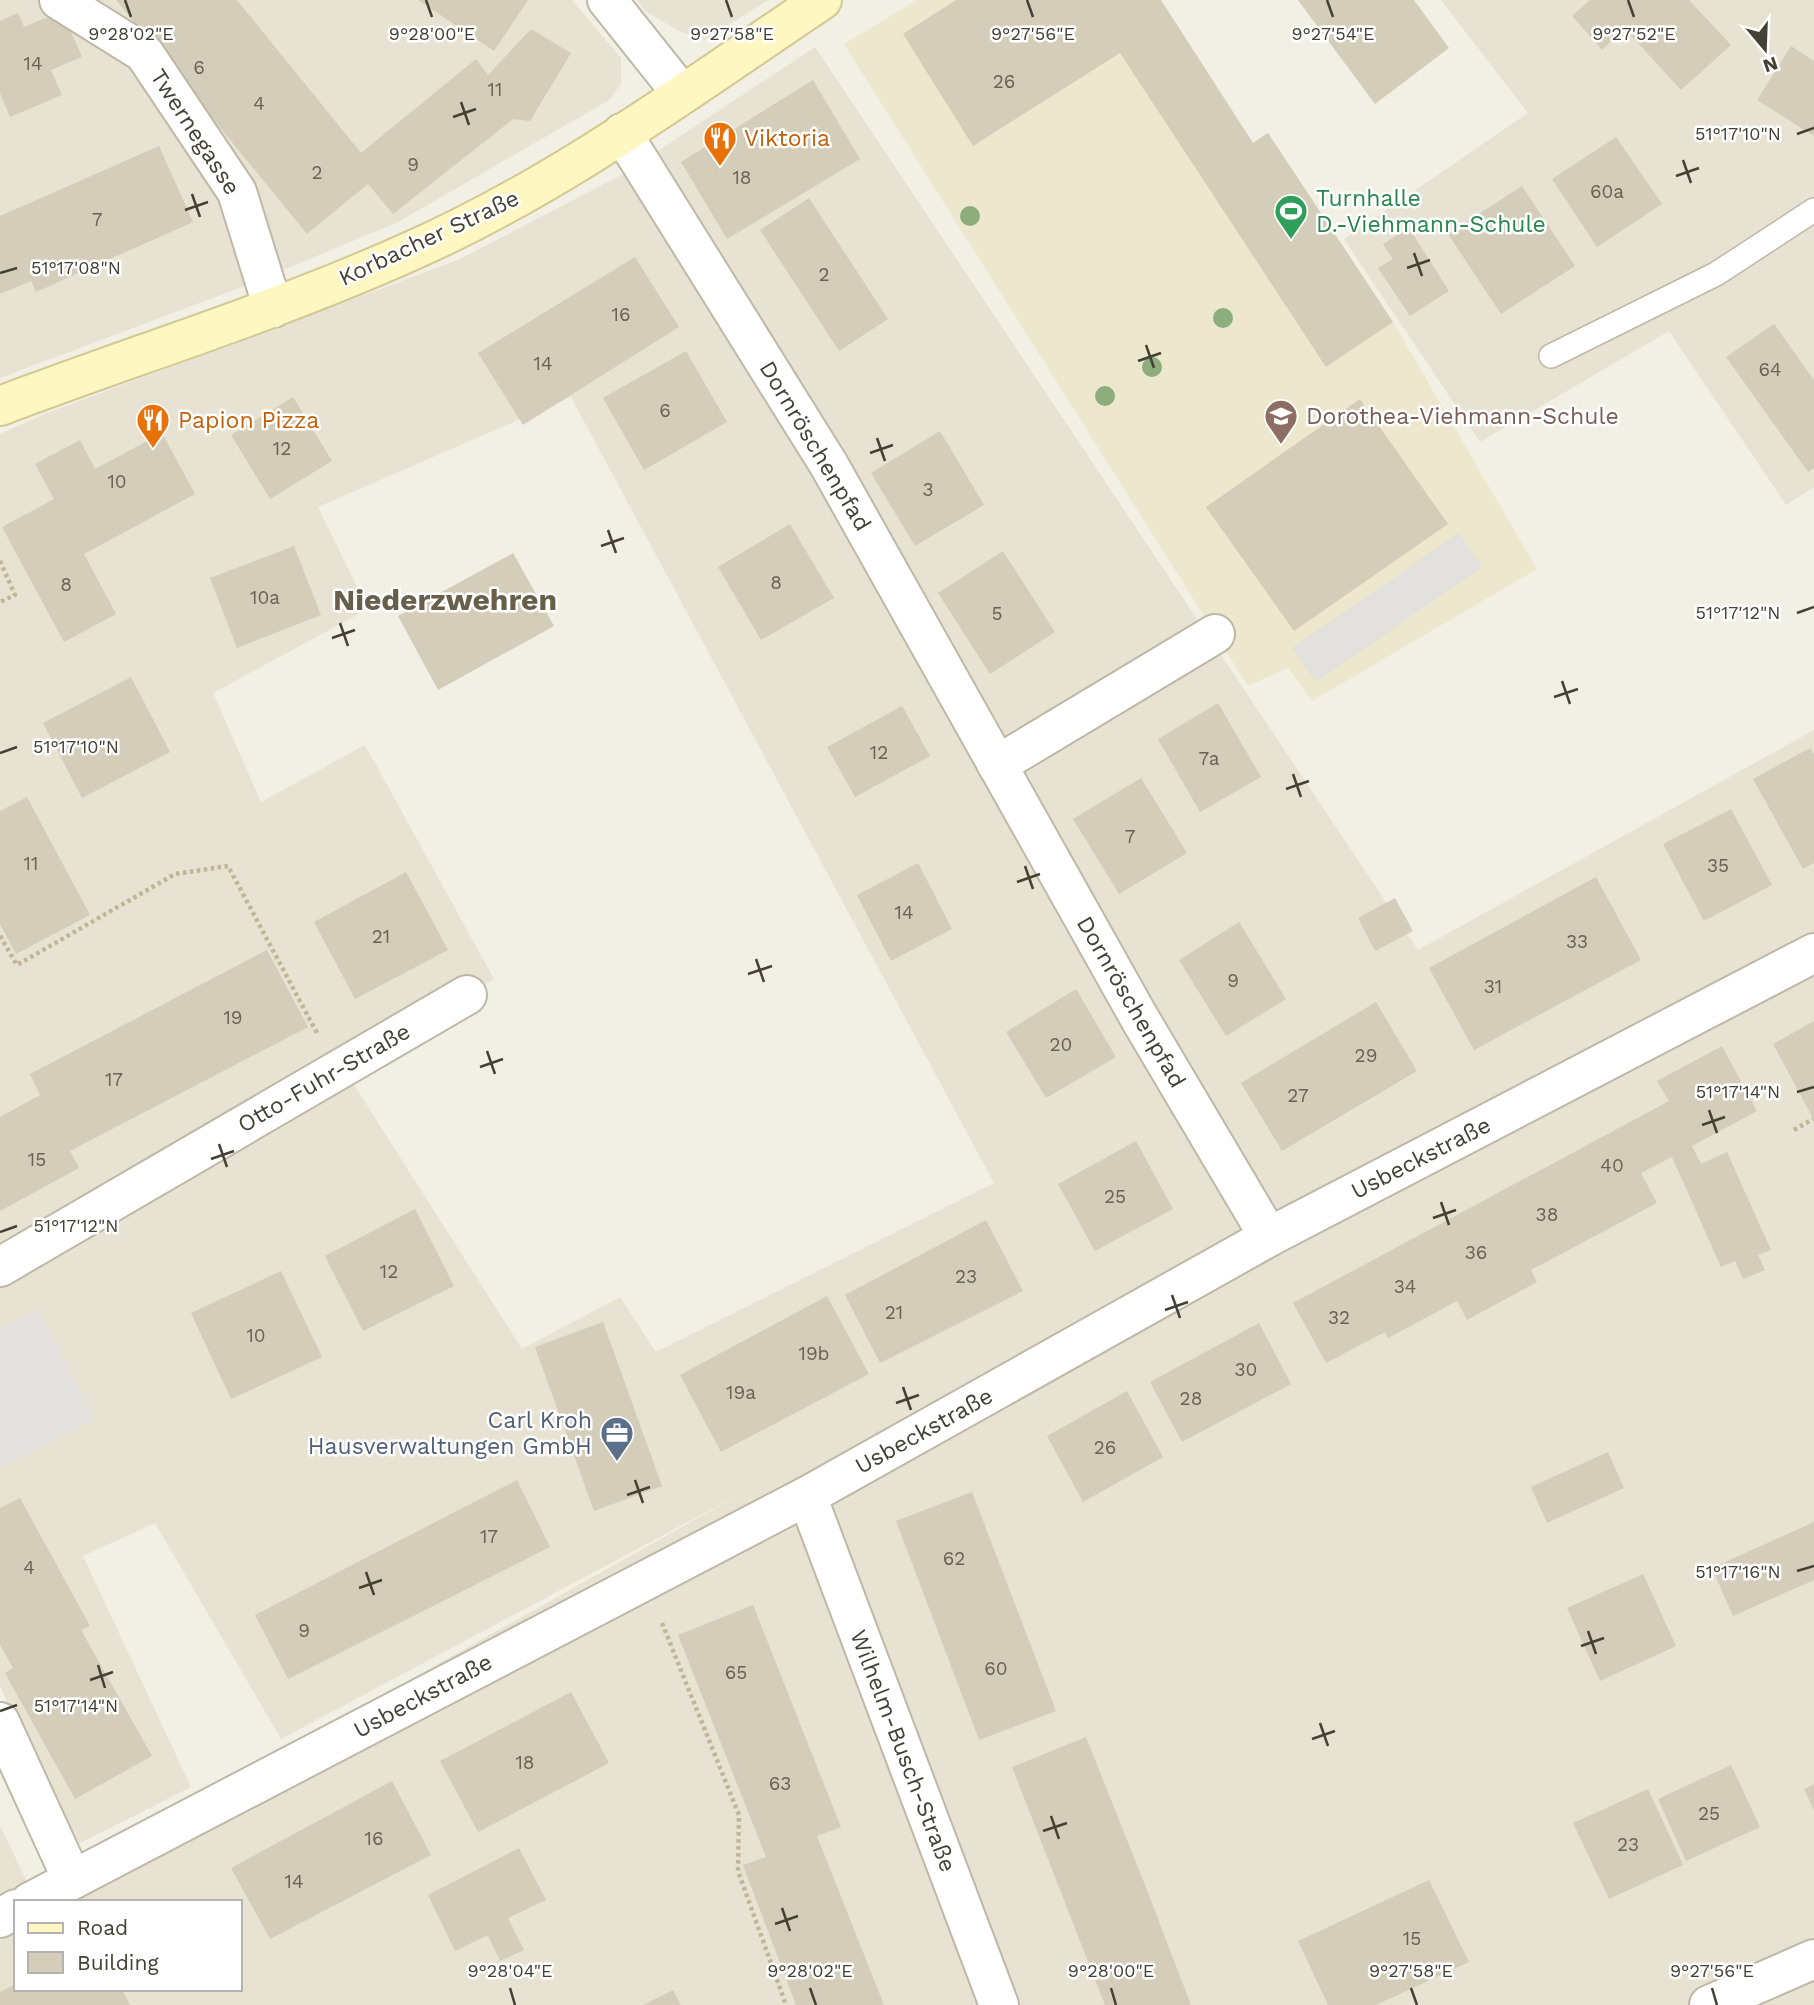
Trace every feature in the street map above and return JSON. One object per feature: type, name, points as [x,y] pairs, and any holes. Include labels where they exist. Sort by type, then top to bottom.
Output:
[{"type":"street","name":"Twernegasse","points":[[59,0],[144,52],[237,192],[273,307]]},
{"type":"street","points":[[607,0],[682,94]]},
{"type":"street","name":"Korbacher Straße","points":[[0,405],[273,307],[412,251],[556,176],[822,0]]},
{"type":"street","name":"Dornröschenpfad","points":[[622,133],[829,465],[1140,1019],[1269,1237]]},
{"type":"street","points":[[997,765],[1215,634]]},
{"type":"street","name":"Usbeckstraße","points":[[34,1900],[807,1496],[1269,1237],[1814,953]]},
{"type":"street","name":"Otto-Fuhr-Straße","points":[[0,1267],[467,995]]},
{"type":"street","name":"Wilhelm-Busch-Straße","points":[[807,1496],[999,2005]]},
{"type":"street","points":[[0,1721],[72,1879]]},
{"type":"street","points":[[1709,2005],[1814,1959]]},
{"type":"lane","points":[[1550,356],[1716,274],[1814,210]]},
{"type":"path","points":[[0,561],[15,595],[0,602]]},
{"type":"path","points":[[0,936],[17,965],[176,874],[228,866],[337,1070]]},
{"type":"path","points":[[1794,1130],[1813,1119]]},
{"type":"path","points":[[644,1581],[702,1717],[739,1815],[738,1871],[786,2005]]},
{"type":"shaded area","points":[[0,0],[572,0],[621,58],[621,84],[609,100],[398,222],[250,284],[0,378]]},
{"type":"shaded area","points":[[637,0],[768,0],[705,40],[679,31],[645,11]]},
{"type":"shaded area","name":"Dorothea-Viehmann-Schule","points":[[917,0],[1161,0],[1253,143],[1268,133],[1393,322],[1537,569],[1312,701],[1288,668],[1248,686],[844,44]]},
{"type":"shaded area","points":[[1441,0],[1814,0],[1814,487],[1786,505],[1669,331],[1480,442],[1344,239],[1528,113]]},
{"type":"shaded area","points":[[815,47],[1418,950],[1814,730],[1814,2005],[0,2005],[0,1826],[32,1892],[746,1491],[281,1739],[155,1523],[83,1556],[191,1787],[72,1847],[0,1686],[0,1283],[349,1077],[522,1349],[620,1297],[656,1352],[994,1183],[571,397],[318,507],[368,609],[213,693],[261,802],[365,745],[494,979],[0,1267],[0,434],[47,413],[458,260],[625,173]]},
{"type":"shaded area","points":[[1459,533],[1482,567],[1316,682],[1292,648]]},
{"type":"shaded area","points":[[38,1310],[94,1419],[0,1468],[0,1329]]},
{"type":"building","points":[[116,0],[237,0],[361,153],[476,59],[488,75],[531,29],[571,53],[530,121],[513,119],[393,214],[368,184],[307,234]]},
{"type":"building","points":[[418,0],[528,0],[494,51]]},
{"type":"building","points":[[956,0],[1161,0],[1253,143],[1268,133],[1393,322],[1326,367],[1120,53],[973,146],[903,34]]},
{"type":"building","points":[[1298,0],[1414,0],[1449,48],[1375,104]]},
{"type":"building","points":[[1590,0],[1689,0],[1731,45],[1681,90],[1625,29],[1602,50],[1572,16]]},
{"type":"building","points":[[62,11],[82,57],[51,70],[62,95],[10,117],[0,93],[0,21],[18,13],[24,27]]},
{"type":"building","points":[[1791,46],[1814,61],[1814,136],[1757,100]]},
{"type":"building","points":[[813,80],[860,159],[727,239],[681,162]]},
{"type":"building","points":[[1616,137],[1662,204],[1597,247],[1552,179]]},
{"type":"building","points":[[159,146],[193,222],[36,292],[31,281],[0,294],[0,216]]},
{"type":"building","points":[[1522,186],[1575,266],[1501,314],[1448,234]]},
{"type":"building","points":[[809,198],[888,319],[839,351],[760,230]]},
{"type":"building","points":[[1409,228],[1449,291],[1410,316],[1378,268],[1393,259],[1383,244]]},
{"type":"building","points":[[635,257],[679,327],[523,425],[478,353]]},
{"type":"building","points":[[1774,324],[1814,380],[1814,468],[1808,472],[1726,357]]},
{"type":"building","points":[[686,351],[727,422],[644,470],[603,398]]},
{"type":"building","points":[[293,397],[332,461],[270,499],[231,435]]},
{"type":"building","points":[[1360,399],[1448,524],[1294,631],[1206,507]]},
{"type":"building","points":[[940,431],[984,505],[915,546],[871,473]]},
{"type":"building","points":[[162,433],[195,494],[84,554],[116,614],[64,642],[2,527],[54,499],[35,464],[80,440],[95,469]]},
{"type":"building","points":[[790,524],[834,598],[761,640],[718,567]]},
{"type":"building","points":[[294,546],[321,615],[237,648],[210,578]]},
{"type":"building","points":[[1003,551],[1055,632],[990,674],[938,593]]},
{"type":"building","points":[[513,553],[554,626],[438,690],[398,616]]},
{"type":"building","points":[[131,677],[170,752],[82,798],[43,723]]},
{"type":"building","points":[[1218,703],[1261,777],[1200,812],[1158,739]]},
{"type":"building","points":[[902,706],[930,756],[855,797],[827,747]]},
{"type":"building","points":[[1810,748],[1814,754],[1814,863],[1803,869],[1753,779]]},
{"type":"building","points":[[1141,778],[1187,853],[1119,894],[1073,819]]},
{"type":"building","points":[[27,797],[90,915],[16,954],[0,924],[0,811]]},
{"type":"building","points":[[1731,809],[1772,885],[1704,921],[1663,844]]},
{"type":"building","points":[[918,863],[952,929],[891,961],[857,895]]},
{"type":"building","points":[[406,872],[448,950],[355,999],[314,922]]},
{"type":"building","points":[[1596,877],[1641,960],[1474,1050],[1429,968]]},
{"type":"building","points":[[1395,898],[1413,931],[1375,951],[1358,918]]},
{"type":"building","points":[[1239,922],[1286,999],[1226,1036],[1179,960]]},
{"type":"building","points":[[267,950],[308,1027],[70,1151],[79,1168],[0,1211],[0,1117],[40,1095],[30,1074]]},
{"type":"building","points":[[1076,989],[1116,1057],[1046,1098],[1006,1032]]},
{"type":"building","points":[[1376,1002],[1417,1071],[1282,1151],[1241,1083]]},
{"type":"building","points":[[1814,1021],[1814,1120],[1773,1044]]},
{"type":"building","points":[[1722,1046],[1757,1111],[1692,1146],[1701,1164],[1727,1152],[1771,1250],[1758,1255],[1765,1270],[1743,1279],[1735,1261],[1721,1267],[1672,1157],[1641,1173],[1657,1203],[1531,1270],[1537,1282],[1467,1320],[1457,1301],[1388,1338],[1385,1332],[1326,1363],[1293,1303],[1669,1101],[1657,1081]]},
{"type":"building","points":[[1136,1141],[1173,1209],[1095,1251],[1058,1184]]},
{"type":"building","points":[[415,1209],[454,1286],[363,1331],[325,1256]]},
{"type":"building","points":[[986,1220],[1023,1291],[880,1363],[845,1295]]},
{"type":"building","points":[[281,1271],[322,1357],[231,1399],[191,1313]]},
{"type":"building","points":[[827,1296],[869,1374],[721,1452],[680,1375]]},
{"type":"building","points":[[603,1322],[662,1486],[594,1511],[535,1347]]},
{"type":"building","points":[[1259,1323],[1291,1384],[1182,1442],[1150,1382]]},
{"type":"building","points":[[1127,1391],[1163,1457],[1083,1502],[1047,1436]]},
{"type":"building","points":[[1608,1452],[1624,1488],[1547,1523],[1531,1487]]},
{"type":"building","points":[[517,1480],[550,1547],[288,1679],[255,1615]]},
{"type":"building","points":[[972,1492],[1056,1711],[979,1740],[896,1521]]},
{"type":"building","points":[[20,1498],[90,1626],[81,1630],[152,1756],[75,1799],[5,1673],[13,1668],[0,1645],[0,1508]]},
{"type":"building","points":[[1814,1522],[1814,1580],[1733,1616],[1712,1568]]},
{"type":"building","points":[[1643,1574],[1676,1646],[1600,1681],[1567,1608]]},
{"type":"building","points":[[753,1605],[841,1827],[817,1836],[884,2005],[796,2005],[743,1865],[766,1857],[678,1635]]},
{"type":"building","points":[[571,1692],[609,1763],[478,1832],[440,1761]]},
{"type":"building","points":[[1086,1737],[1191,2005],[1105,2005],[1012,1767]]},
{"type":"building","points":[[1731,1765],[1760,1827],[1686,1861],[1658,1799]]},
{"type":"building","points":[[392,1781],[431,1855],[270,1939],[231,1868]]},
{"type":"building","points":[[1814,1784],[1814,1810],[1804,1789]]},
{"type":"building","points":[[1648,1789],[1683,1865],[1609,1899],[1573,1823]]},
{"type":"building","points":[[519,1848],[546,1900],[508,1918],[524,1950],[500,1961],[488,1935],[455,1951],[428,1895]]},
{"type":"building","points":[[1429,1880],[1469,1962],[1376,2005],[1328,2005],[1298,1941]]},
{"type":"building","points":[[14,1985],[14,1991],[123,1991],[130,2005],[0,2005],[0,1992]]},
{"type":"building","points":[[673,1990],[681,2005],[643,2005]]},
{"type":"place","name":"Viktoria","points":[[720,168]]},
{"type":"place","name":"Turnhalle D.-Viehmann-Schule","points":[[1291,241]]},
{"type":"place","name":"Dorothea-Viehmann-Schule","points":[[1281,446]]},
{"type":"place","name":"Papion Pizza","points":[[153,450]]},
{"type":"place","name":"Carl Kroh Hausverwaltungen GmbH","points":[[617,1463]]},
{"type":"district","name":"Niederzwehren","points":[[445,599]]}]
